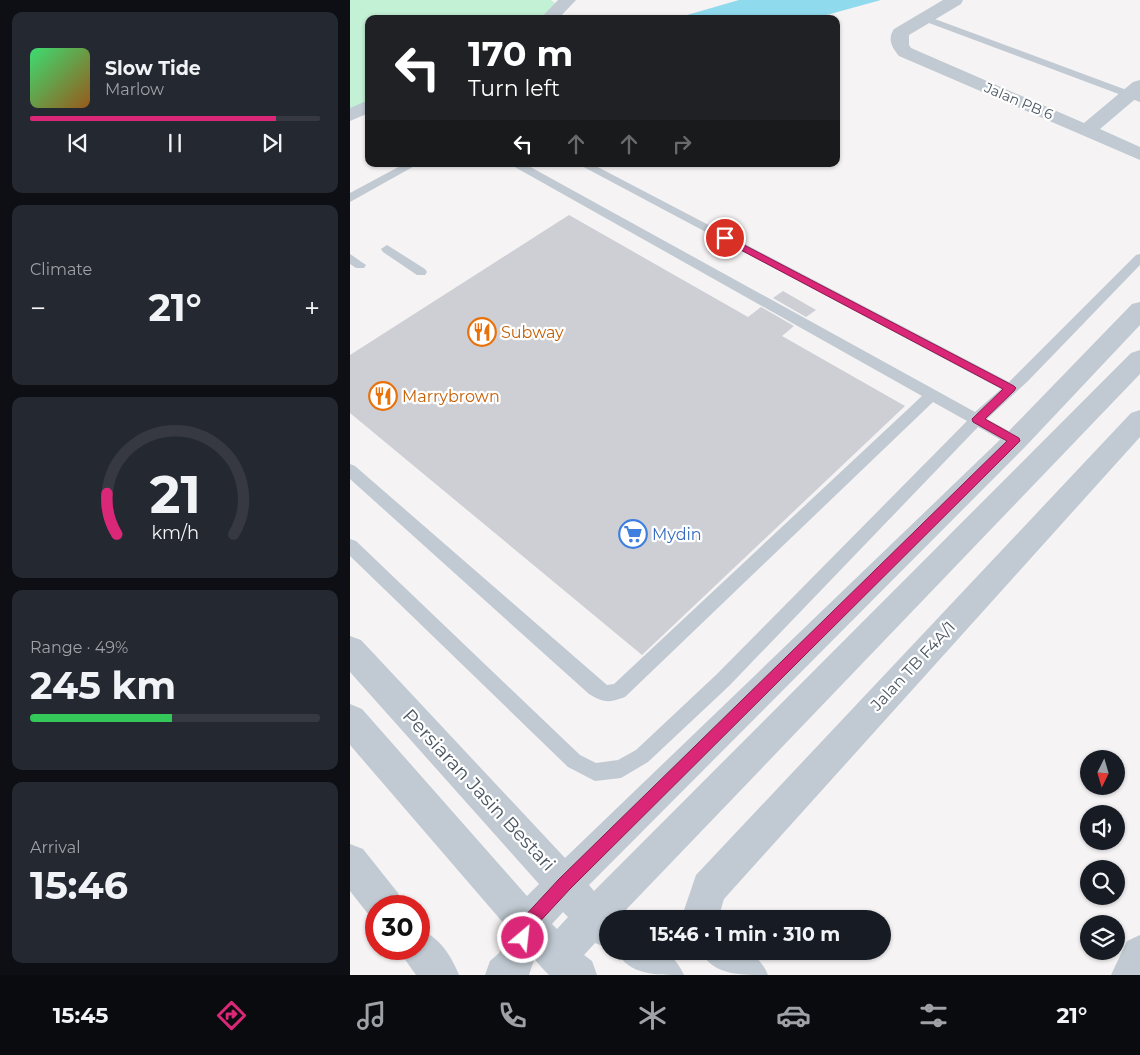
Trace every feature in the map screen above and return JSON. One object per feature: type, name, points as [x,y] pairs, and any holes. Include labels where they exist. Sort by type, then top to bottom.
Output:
[{"type":"street","points":[[552,15],[568,0]]},
{"type":"street","points":[[924,18],[955,0]]},
{"type":"street","name":"Jalan PB 6","points":[[924,18],[900,33],[900,46],[905,52],[1140,154]]},
{"type":"street","points":[[1087,130],[1136,94]]},
{"type":"street","points":[[350,115],[365,108]]},
{"type":"street","points":[[599,925],[567,965],[509,970],[527,924],[564,884],[1015,441],[1140,310]]},
{"type":"street","points":[[613,910],[1140,359]]},
{"type":"street","name":"Jalan TB F4A/1","points":[[702,910],[709,888],[1140,420]]},
{"type":"street","name":"Persiaran Jasin Bestari","points":[[350,650],[599,923]]},
{"type":"street","points":[[350,720],[527,924],[567,965]]},
{"type":"street","points":[[350,862],[376,895]]},
{"type":"street","points":[[1130,975],[1140,954]]},
{"type":"street","points":[[428,960],[440,975]]},
{"type":"street","points":[[646,960],[665,975]]},
{"type":"street","points":[[730,960],[749,975]]},
{"type":"lane","points":[[924,18],[1136,94]]},
{"type":"lane","points":[[350,198],[407,167]]},
{"type":"lane","points":[[529,167],[1015,441]]},
{"type":"lane","points":[[590,167],[1010,388]]},
{"type":"lane","points":[[387,249],[420,272]]},
{"type":"lane","points":[[350,546],[574,761],[595,772],[620,769],[642,756],[723,680],[977,419],[1140,258]]},
{"type":"lane","points":[[350,470],[595,688],[605,694],[619,691],[932,395]]},
{"type":"green space","points":[[350,0],[551,0],[555,3],[546,15],[365,15],[365,103],[350,110]]},
{"type":"water","points":[[739,0],[881,0],[827,15],[687,15]]},
{"type":"building","name":"Mydin","points":[[569,215],[748,317],[761,307],[794,326],[782,336],[905,406],[642,655],[350,413],[350,355]]},
{"type":"building","points":[[783,291],[816,310],[806,317],[773,298]]},
{"type":"place","name":"Subway","points":[[482,332]]},
{"type":"place","name":"Marrybrown","points":[[383,396]]},
{"type":"place","name":"Mydin","points":[[633,534]]},
{"type":"route","points":[[523,938],[527,924],[564,884],[1015,441],[977,419],[1010,388],[725,238]]}]
